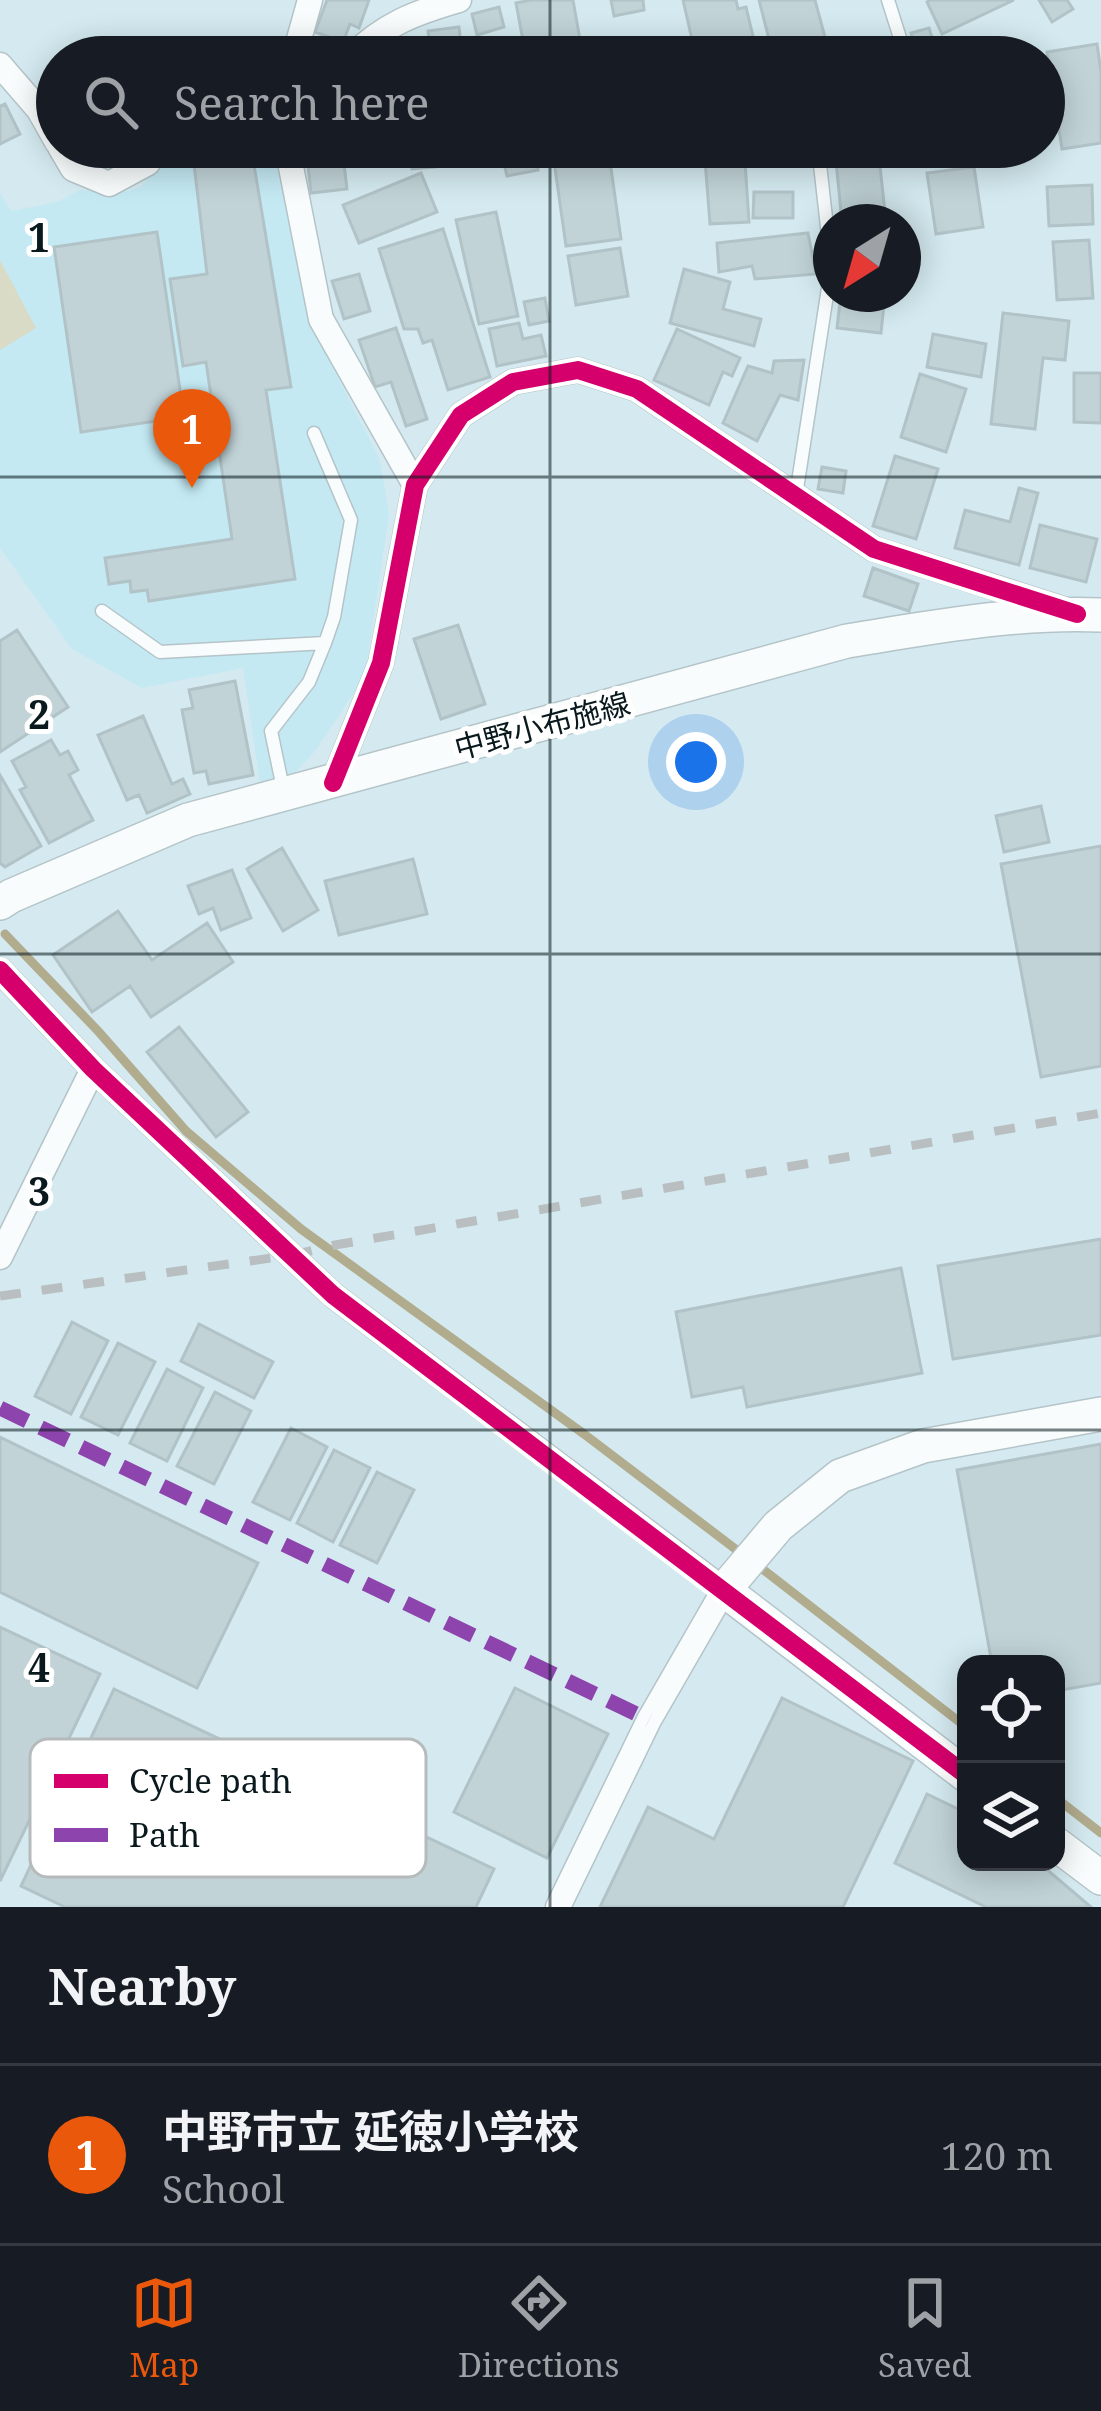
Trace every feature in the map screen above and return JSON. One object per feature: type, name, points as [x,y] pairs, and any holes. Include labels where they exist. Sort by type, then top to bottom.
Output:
[{"type":"main road","name":"中野小布施線","points":[[0,904],[188,820],[847,641],[940,626],[1089,614]]},
{"type":"main road","points":[[957,1768],[724,1590],[778,1526],[840,1476],[923,1446],[1101,1414]]},
{"type":"main road","points":[[1065,1851],[1101,1878]]},
{"type":"street","points":[[300,36],[310,0]]},
{"type":"street","points":[[374,36],[422,10],[459,0]]},
{"type":"street","points":[[0,65],[36,107]]},
{"type":"street","points":[[72,168],[109,184],[139,168]]},
{"type":"street","points":[[291,168],[321,319],[415,485]]},
{"type":"street","points":[[333,783],[382,663],[415,485],[461,415],[513,382],[578,370],[637,389],[874,549],[1089,614]]},
{"type":"street","points":[[0,970],[93,1069],[333,1295],[724,1590],[649,1720],[558,1907]]},
{"type":"street","points":[[0,1257],[93,1069]]},
{"type":"lane","points":[[888,0],[899,36]]},
{"type":"lane","points":[[820,168],[824,204]]},
{"type":"lane","points":[[796,496],[824,312]]},
{"type":"lane","points":[[284,794],[271,731],[309,682],[326,644],[351,520],[314,433]]},
{"type":"lane","points":[[102,611],[160,652],[326,644]]},
{"type":"shaded area","points":[[156,168],[279,168],[310,323],[380,460],[389,515],[365,676],[294,774],[260,784],[243,668],[142,688],[72,649],[0,548],[0,193],[11,211],[57,202],[80,190],[117,194],[141,187]]},
{"type":"green space","points":[[0,260],[36,328],[0,350]]},
{"type":"building","points":[[327,0],[369,0],[359,28],[350,24],[345,36],[315,32]]},
{"type":"building","points":[[573,0],[579,36],[522,36],[516,3]]},
{"type":"building","points":[[611,0],[643,0],[644,10],[614,16]]},
{"type":"building","points":[[683,0],[736,0],[738,9],[746,7],[753,36],[691,36]]},
{"type":"building","points":[[759,0],[815,0],[825,36],[768,36]]},
{"type":"building","points":[[1014,0],[942,34],[927,2]]},
{"type":"building","points":[[1039,0],[1067,0],[1073,9],[1052,22]]},
{"type":"building","points":[[499,7],[504,27],[477,35],[472,14]]},
{"type":"building","points":[[459,27],[460,36],[429,36],[428,31]]},
{"type":"building","points":[[929,28],[931,36],[912,36]]},
{"type":"building","points":[[1097,44],[1101,143],[1065,149],[1065,49]]},
{"type":"building","points":[[5,104],[20,134],[0,144],[0,106]]},
{"type":"building","points":[[194,168],[254,168],[291,387],[266,390],[295,579],[149,601],[147,590],[131,592],[130,581],[109,584],[105,558],[232,539],[206,362],[183,366],[170,279],[207,274]]},
{"type":"building","points":[[308,168],[344,168],[347,189],[311,193]]},
{"type":"building","points":[[505,168],[538,168],[538,170],[507,176]]},
{"type":"building","points":[[555,168],[611,168],[621,239],[566,246]]},
{"type":"building","points":[[706,168],[745,168],[749,222],[710,224]]},
{"type":"building","points":[[837,168],[880,168],[884,204],[840,204]]},
{"type":"building","points":[[974,168],[983,227],[936,234],[927,173]]},
{"type":"building","points":[[421,173],[437,212],[359,243],[343,205]]},
{"type":"building","points":[[1092,185],[1093,224],[1049,226],[1047,187]]},
{"type":"building","points":[[754,192],[793,192],[793,218],[753,218]]},
{"type":"building","points":[[496,212],[518,316],[479,324],[456,220]]},
{"type":"building","points":[[443,229],[490,377],[448,390],[432,340],[423,343],[418,329],[404,329],[379,249]]},
{"type":"building","points":[[157,232],[184,417],[81,432],[54,247]]},
{"type":"building","points":[[808,233],[813,274],[755,279],[752,266],[719,272],[717,243]]},
{"type":"building","points":[[1089,240],[1093,298],[1057,300],[1053,242]]},
{"type":"building","points":[[620,248],[628,296],[576,305],[568,256]]},
{"type":"building","points":[[684,269],[730,282],[723,309],[761,319],[754,346],[670,323]]},
{"type":"building","points":[[359,274],[370,311],[344,319],[332,281]]},
{"type":"building","points":[[545,298],[549,321],[529,325],[524,302]]},
{"type":"building","points":[[839,312],[883,312],[881,333],[837,328]]},
{"type":"building","points":[[1003,313],[1069,321],[1065,360],[1043,358],[1035,429],[991,424]]},
{"type":"building","points":[[519,323],[523,339],[541,335],[546,356],[497,366],[489,329]]},
{"type":"building","points":[[396,328],[427,419],[406,426],[391,382],[375,387],[359,340]]},
{"type":"building","points":[[677,329],[740,358],[732,376],[723,372],[709,405],[654,380]]},
{"type":"building","points":[[933,334],[986,344],[981,377],[927,367]]},
{"type":"building","points":[[804,360],[798,400],[780,395],[757,441],[723,423],[748,366],[772,373],[774,361]]},
{"type":"building","points":[[1074,373],[1101,373],[1101,423],[1074,422]]},
{"type":"building","points":[[920,374],[966,389],[946,452],[901,437]]},
{"type":"building","points":[[895,456],[938,469],[916,539],[873,526]]},
{"type":"building","points":[[822,467],[846,471],[843,493],[818,489]]},
{"type":"building","points":[[1019,488],[1038,493],[1019,565],[955,548],[965,510],[1010,522]]},
{"type":"building","points":[[1040,525],[1097,539],[1086,582],[1030,568]]},
{"type":"building","points":[[873,568],[918,584],[909,611],[864,596]]},
{"type":"building","points":[[458,625],[485,704],[441,719],[414,639]]},
{"type":"building","points":[[17,630],[68,707],[0,752],[0,641]]},
{"type":"building","points":[[235,681],[253,775],[209,784],[206,771],[194,773],[182,710],[193,708],[189,690]]},
{"type":"building","points":[[143,716],[172,784],[183,779],[190,794],[147,813],[139,795],[127,800],[98,735]]},
{"type":"building","points":[[51,740],[60,755],[68,751],[78,770],[69,775],[93,820],[49,843],[20,790],[26,787],[12,761]]},
{"type":"building","points":[[0,775],[41,846],[5,867],[0,863]]},
{"type":"building","points":[[1041,806],[1049,842],[1004,852],[996,816]]},
{"type":"building","points":[[1101,846],[1101,1066],[1041,1077],[1001,864]]},
{"type":"building","points":[[282,848],[318,910],[283,931],[247,869]]},
{"type":"building","points":[[413,859],[427,914],[339,935],[325,881]]},
{"type":"building","points":[[232,870],[251,918],[221,930],[213,908],[199,914],[188,886]]},
{"type":"building","points":[[118,911],[152,960],[207,923],[233,962],[151,1017],[130,986],[92,1012],[53,955]]},
{"type":"building","points":[[179,1027],[248,1112],[216,1137],[147,1052]]},
{"type":"building","points":[[1101,1239],[1101,1335],[953,1359],[938,1266]]},
{"type":"building","points":[[901,1268],[922,1373],[747,1407],[743,1387],[692,1397],[676,1312]]},
{"type":"building","points":[[72,1322],[108,1341],[71,1414],[35,1396]]},
{"type":"building","points":[[199,1324],[273,1362],[254,1398],[181,1361]]},
{"type":"building","points":[[118,1343],[155,1362],[118,1435],[81,1417]]},
{"type":"building","points":[[167,1369],[203,1388],[167,1461],[130,1443]]},
{"type":"building","points":[[215,1392],[251,1411],[214,1484],[177,1466]]},
{"type":"building","points":[[291,1428],[327,1447],[290,1520],[253,1502]]},
{"type":"building","points":[[0,1437],[258,1563],[197,1688],[0,1592]]},
{"type":"building","points":[[1101,1444],[1101,1683],[1065,1689],[1065,1655],[990,1655],[957,1470]]},
{"type":"building","points":[[334,1450],[370,1468],[333,1542],[297,1523]]},
{"type":"building","points":[[377,1472],[414,1490],[377,1563],[340,1545]]},
{"type":"building","points":[[0,1627],[100,1674],[69,1739],[30,1739],[30,1819],[0,1881]]},
{"type":"building","points":[[515,1688],[608,1734],[547,1858],[454,1812]]},
{"type":"building","points":[[114,1689],[220,1739],[90,1739]]},
{"type":"building","points":[[782,1698],[913,1761],[843,1907],[600,1907],[648,1807],[714,1839]]},
{"type":"building","points":[[927,1794],[957,1809],[957,1871],[1049,1871],[1091,1907],[986,1907],[895,1863]]},
{"type":"building","points":[[426,1837],[494,1869],[476,1907],[65,1907],[21,1886],[30,1867],[30,1877],[426,1877]]},
{"type":"waterway","points":[[5,934],[186,1131],[301,1229],[742,1554]]},
{"type":"waterway","points":[[756,1564],[957,1720]]},
{"type":"waterway","points":[[1065,1805],[1101,1833]]},
{"type":"railway","points":[[0,1296],[293,1255],[1101,1113]]},
{"type":"marked path","points":[[0,1408],[649,1720]]},
{"type":"cycle path","points":[[333,783],[381,663],[415,485],[461,415],[513,382],[578,370],[637,389],[874,549],[1077,614]]},
{"type":"cycle path","points":[[0,970],[93,1069],[333,1295],[957,1768]]},
{"type":"place","name":"中野市立 延徳小学校","points":[[192,488]]}]
